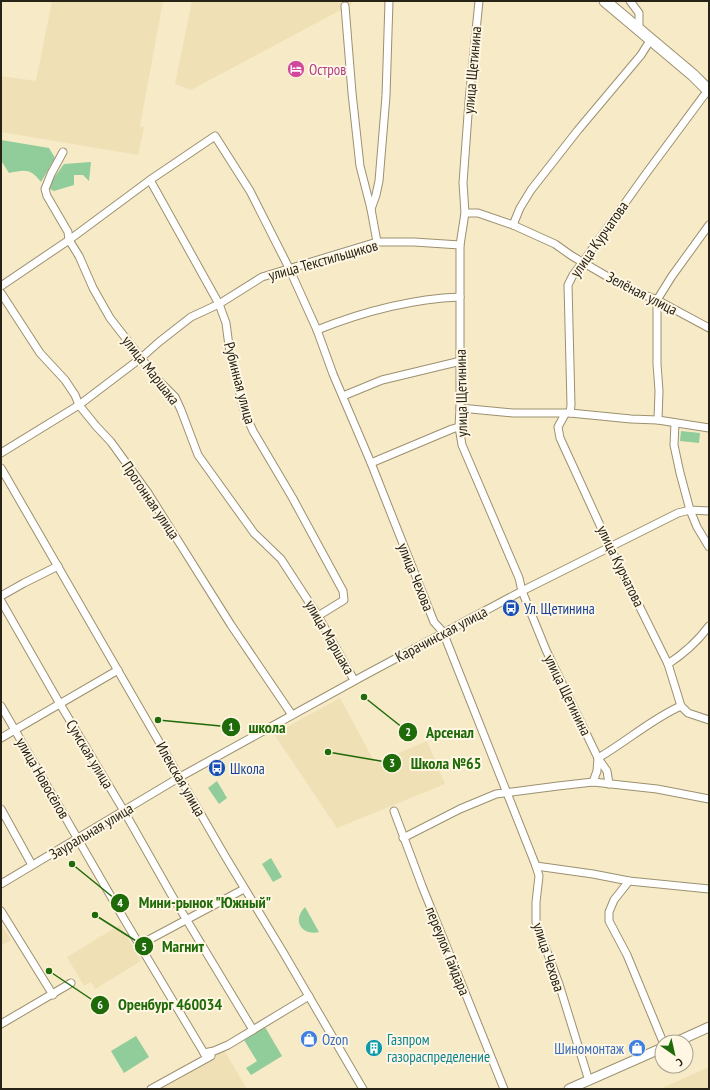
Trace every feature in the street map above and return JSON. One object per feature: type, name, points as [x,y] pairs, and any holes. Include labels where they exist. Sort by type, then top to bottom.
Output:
[{"type":"highway","points":[[605,1],[640,29],[708,90]]},
{"type":"main road","points":[[694,1034],[709,1027]]},
{"type":"main road","points":[[569,1089],[654,1052]]},
{"type":"street","points":[[371,209],[379,180],[386,96],[388,1]]},
{"type":"street","name":"улица Щетинина","points":[[479,1],[468,108],[464,183],[465,213],[460,245],[461,361],[459,427],[462,445],[519,578],[522,591],[546,650],[598,758],[607,771],[609,784]]},
{"type":"street","points":[[630,1],[639,13],[640,29]]},
{"type":"street","points":[[345,6],[360,166],[371,209],[377,242]]},
{"type":"street","points":[[513,225],[520,208],[531,190],[578,130],[641,55],[651,39]]},
{"type":"street","name":"улица Курчатова","points":[[558,428],[567,414],[571,398],[568,285],[573,275],[644,175],[708,90]]},
{"type":"street","name":"улица Чехова","points":[[150,180],[215,136],[250,191],[289,268],[317,330],[333,374],[371,463],[434,622],[443,632],[536,866],[539,876],[536,902],[536,922],[559,984],[590,1081]]},
{"type":"street","name":"улица Маршака","points":[[64,152],[51,174],[45,189],[47,196],[68,232],[69,240],[79,256],[93,288],[110,318],[158,380],[175,397],[198,456],[254,533],[281,559],[318,616],[354,680]]},
{"type":"street","points":[[1,286],[69,240],[150,180]]},
{"type":"street","name":"Рубинная улица","points":[[150,180],[219,304],[226,323],[229,346],[245,413],[253,431],[292,497],[343,591],[344,600],[318,616]]},
{"type":"street","name":"Зелёная улица","points":[[465,213],[478,213],[513,225],[555,244],[627,288],[657,300],[709,328]]},
{"type":"street","points":[[658,420],[659,391],[657,364],[657,300],[672,276],[709,225]]},
{"type":"street","name":"улица Текстильщиков","points":[[1,453],[79,405],[141,358],[191,317],[219,304],[262,277],[377,242],[414,242],[460,245]]},
{"type":"street","points":[[279,271],[294,279]]},
{"type":"street","name":"Прогонная улица","points":[[1,293],[40,353],[65,380],[75,395],[79,405],[111,442],[148,492],[231,625],[292,715]]},
{"type":"street","points":[[317,330],[342,320],[375,310],[418,301],[460,296]]},
{"type":"street","points":[[343,396],[382,380],[461,361]]},
{"type":"street","points":[[460,408],[513,413],[550,413],[658,420],[709,428]]},
{"type":"street","name":"улица Курчатова","points":[[550,413],[610,546],[668,664],[681,706]]},
{"type":"street","points":[[675,423],[674,445],[690,510],[697,527],[709,547]]},
{"type":"street","points":[[371,463],[459,427]]},
{"type":"street","name":"Илекская улица","points":[[1,468],[244,888],[363,1089]]},
{"type":"street","name":"Карачинская улица","points":[[180,778],[354,680],[443,632],[610,546],[678,513],[690,510],[709,511]]},
{"type":"street","points":[[1,596],[58,566]]},
{"type":"street","name":"Сумская улица","points":[[1,601],[171,894],[253,1030]]},
{"type":"street","points":[[668,664],[679,656],[709,626]]},
{"type":"street","points":[[1,738],[118,670]]},
{"type":"street","name":"улица Новосёлов","points":[[1,706],[139,945],[205,1055]]},
{"type":"street","points":[[594,782],[598,758],[671,710],[681,706],[688,713],[709,720]]},
{"type":"street","name":"Зауральная улица","points":[[1,884],[180,778]]},
{"type":"street","points":[[403,838],[460,809],[496,794],[594,782],[657,789],[709,798]]},
{"type":"street","points":[[1,809],[32,865]]},
{"type":"street","name":"переулок Гайдара","points":[[394,811],[403,838],[504,1089]]},
{"type":"street","points":[[536,866],[629,881],[709,889]]},
{"type":"street","points":[[629,881],[614,900],[609,912],[609,921],[627,955],[660,1034]]},
{"type":"street","points":[[139,945],[244,888]]},
{"type":"street","points":[[1,911],[52,995]]},
{"type":"street","points":[[1,1024],[71,983]]},
{"type":"street","points":[[152,1089],[205,1055],[228,1045],[309,996]]},
{"type":"shaded area","points":[[52,1],[163,1],[140,126],[144,127],[138,155],[1,132],[1,76],[36,81]]},
{"type":"shaded area","points":[[192,1],[352,1],[352,4],[191,90],[175,84]]},
{"type":"shaded area","points":[[340,698],[375,763],[427,741],[445,784],[337,828],[274,734]]},
{"type":"shaded area","points":[[1,924],[11,940],[1,946]]},
{"type":"shaded area","points":[[120,925],[141,961],[95,989],[91,982],[84,986],[67,957]]},
{"type":"shaded area","points":[[224,1050],[247,1089],[160,1089],[211,1061]]},
{"type":"shaded area","points":[[709,1067],[709,1089],[660,1089],[694,1074]]},
{"type":"green space","points":[[1,140],[49,148],[55,158],[41,182],[34,174],[27,171],[9,173],[1,162]]},
{"type":"green space","points":[[91,162],[89,181],[83,175],[74,175],[74,185],[54,191],[50,189],[51,182],[64,164]]},
{"type":"green space","points":[[681,431],[700,433],[699,443],[680,441]]},
{"type":"green space","points":[[217,781],[227,798],[219,804],[208,788]]},
{"type":"green space","points":[[271,858],[282,877],[273,882],[262,864]]},
{"type":"green space","points":[[305,907],[319,932],[307,932],[300,926],[299,917]]},
{"type":"green space","points":[[265,1027],[282,1056],[251,1075],[246,1068],[257,1061],[244,1040]]},
{"type":"green space","points":[[136,1036],[149,1057],[124,1073],[111,1051]]},
{"type":"place","name":"Остров","points":[[296,69]]},
{"type":"place","name":"Ул. Щетинина","points":[[511,608]]},
{"type":"place","name":"Арсенал","points":[[364,697]]},
{"type":"place","name":"школа","points":[[158,720]]},
{"type":"place","name":"Школа №65","points":[[328,752]]},
{"type":"place","name":"Школа","points":[[217,768]]},
{"type":"place","name":"Мини-рынок \"Южный\"","points":[[72,864]]},
{"type":"place","name":"Магнит","points":[[95,915]]},
{"type":"place","name":"Оренбург 460034","points":[[49,971]]},
{"type":"place","name":"Ozon","points":[[309,1039]]},
{"type":"place","name":"Газпром газораспределение","points":[[374,1048]]},
{"type":"place","name":"Шиномонтаж","points":[[637,1048]]}]
